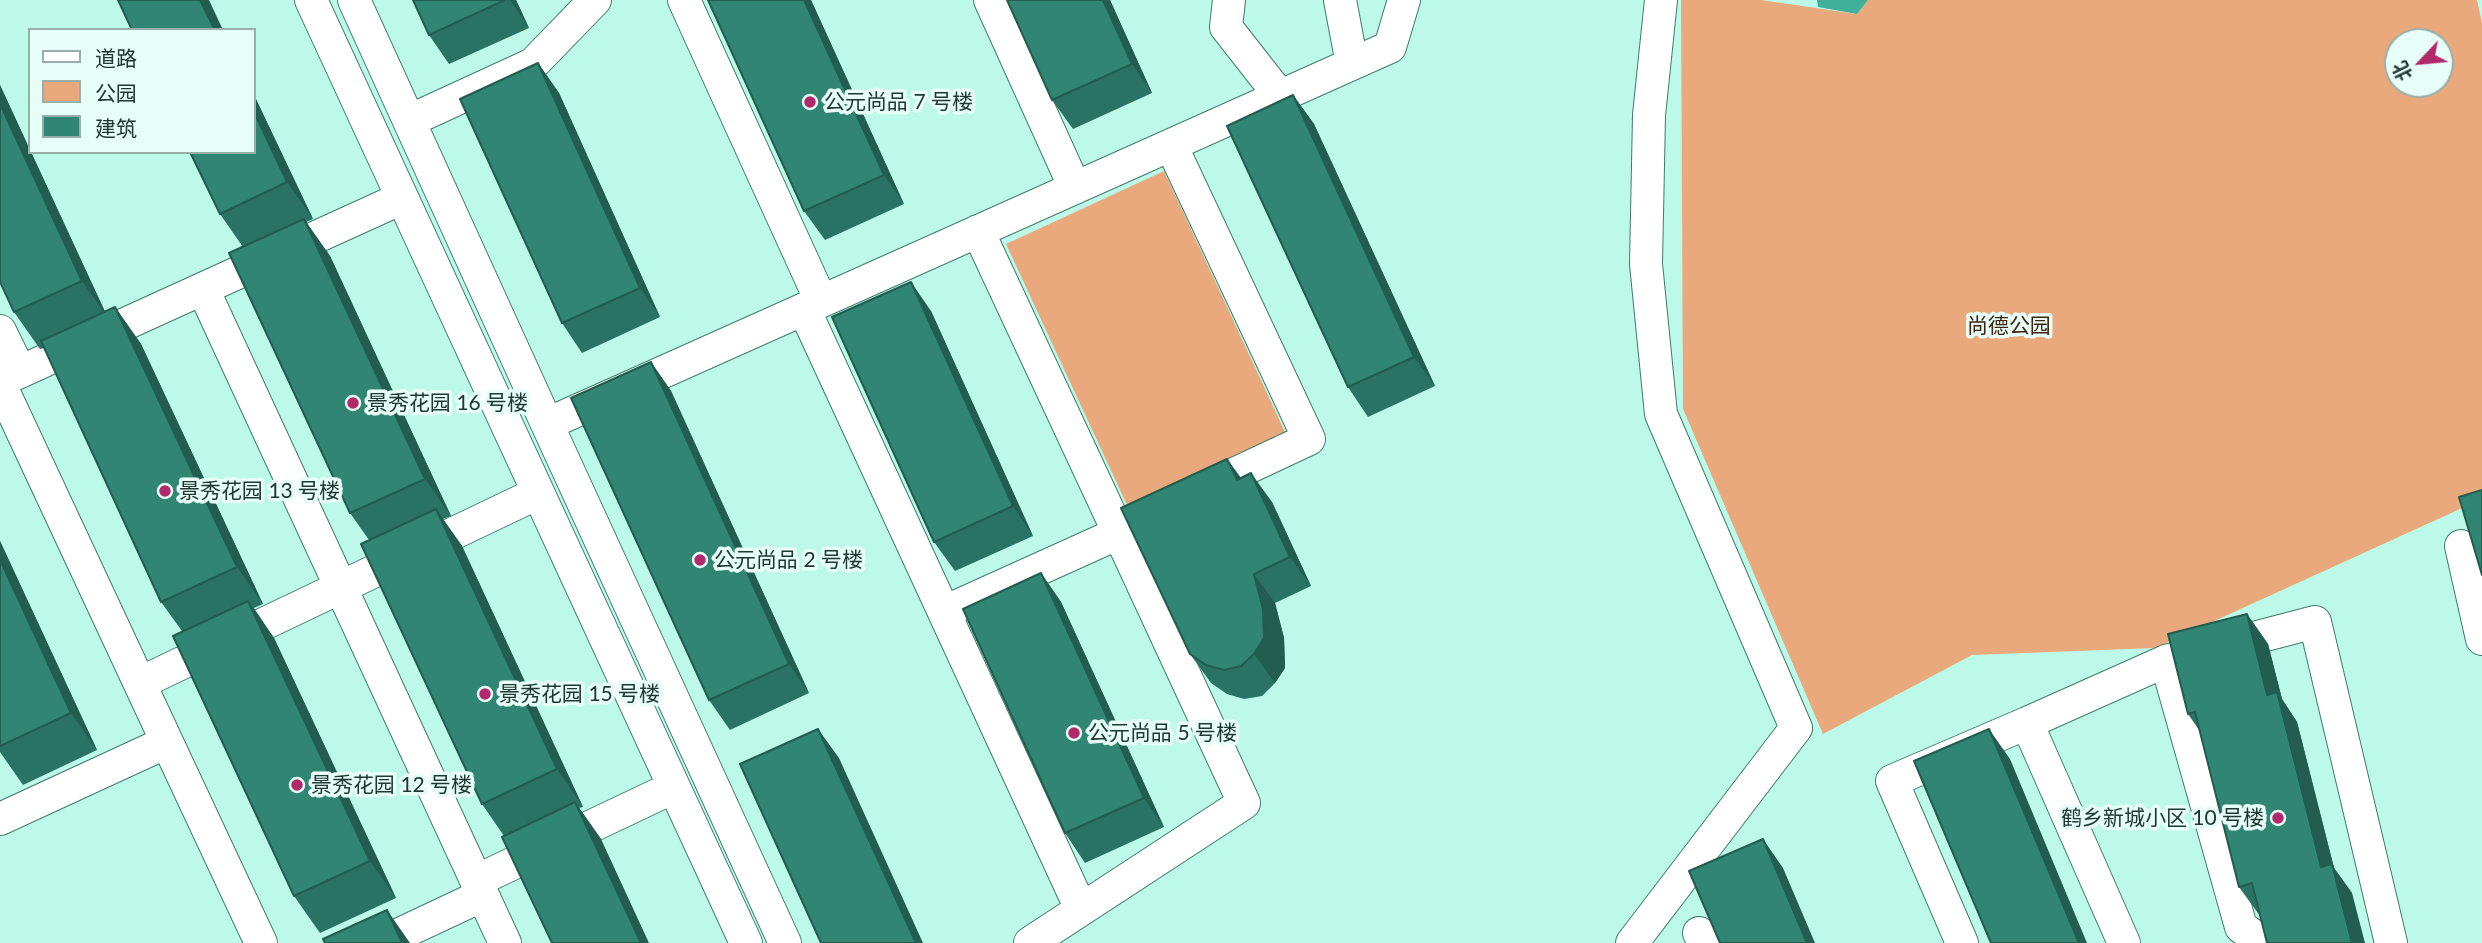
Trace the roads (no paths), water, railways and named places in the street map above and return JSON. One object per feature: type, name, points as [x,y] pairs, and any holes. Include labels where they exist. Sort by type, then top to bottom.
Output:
[{"type":"street","points":[[311,0],[746,943]]},
{"type":"street","points":[[354,0],[785,943]]},
{"type":"street","points":[[409,121],[533,64],[595,0]]},
{"type":"street","points":[[684,0],[944,612],[1081,909]]},
{"type":"street","points":[[990,0],[1075,188]]},
{"type":"street","points":[[1229,0],[1226,27],[1279,96]]},
{"type":"street","points":[[1340,0],[1352,64]]},
{"type":"street","points":[[547,424],[1390,47],[1404,0]]},
{"type":"street","points":[[1632,943],[1796,728],[1661,414],[1646,264],[1649,115],[1661,0]]},
{"type":"street","points":[[944,612],[1309,439],[1171,145]]},
{"type":"street","points":[[6,379],[402,198]]},
{"type":"street","points":[[978,231],[1244,803],[1030,943]]},
{"type":"street","points":[[203,289],[505,943]]},
{"type":"street","points":[[0,331],[6,379],[140,683],[261,943]]},
{"type":"street","points":[[140,683],[538,493]]},
{"type":"street","points":[[2461,546],[2482,639]]},
{"type":"street","points":[[1962,943],[1892,781],[2166,662],[2315,622],[2391,943]]},
{"type":"street","points":[[2166,662],[2241,927],[2258,939],[2259,943]]},
{"type":"street","points":[[2027,723],[2124,943]]},
{"type":"street","points":[[3,810],[167,742]]},
{"type":"street","points":[[381,943],[674,787]]},
{"type":"place","name":"公元尚品 7 号楼","points":[[810,102]]},
{"type":"place","name":"景秀花园 16 号楼","points":[[353,403]]},
{"type":"place","name":"景秀花园 13 号楼","points":[[165,491]]},
{"type":"place","name":"公元尚品 2 号楼","points":[[700,560]]},
{"type":"place","name":"景秀花园 15 号楼","points":[[485,694]]},
{"type":"place","name":"公元尚品 5 号楼","points":[[1074,733]]},
{"type":"place","name":"景秀花园 12 号楼","points":[[297,785]]},
{"type":"place","name":"鹤乡新城小区 10 号楼","points":[[2278,818]]},
{"type":"park label","name":"尚德公园","points":[[2009,326]]}]
